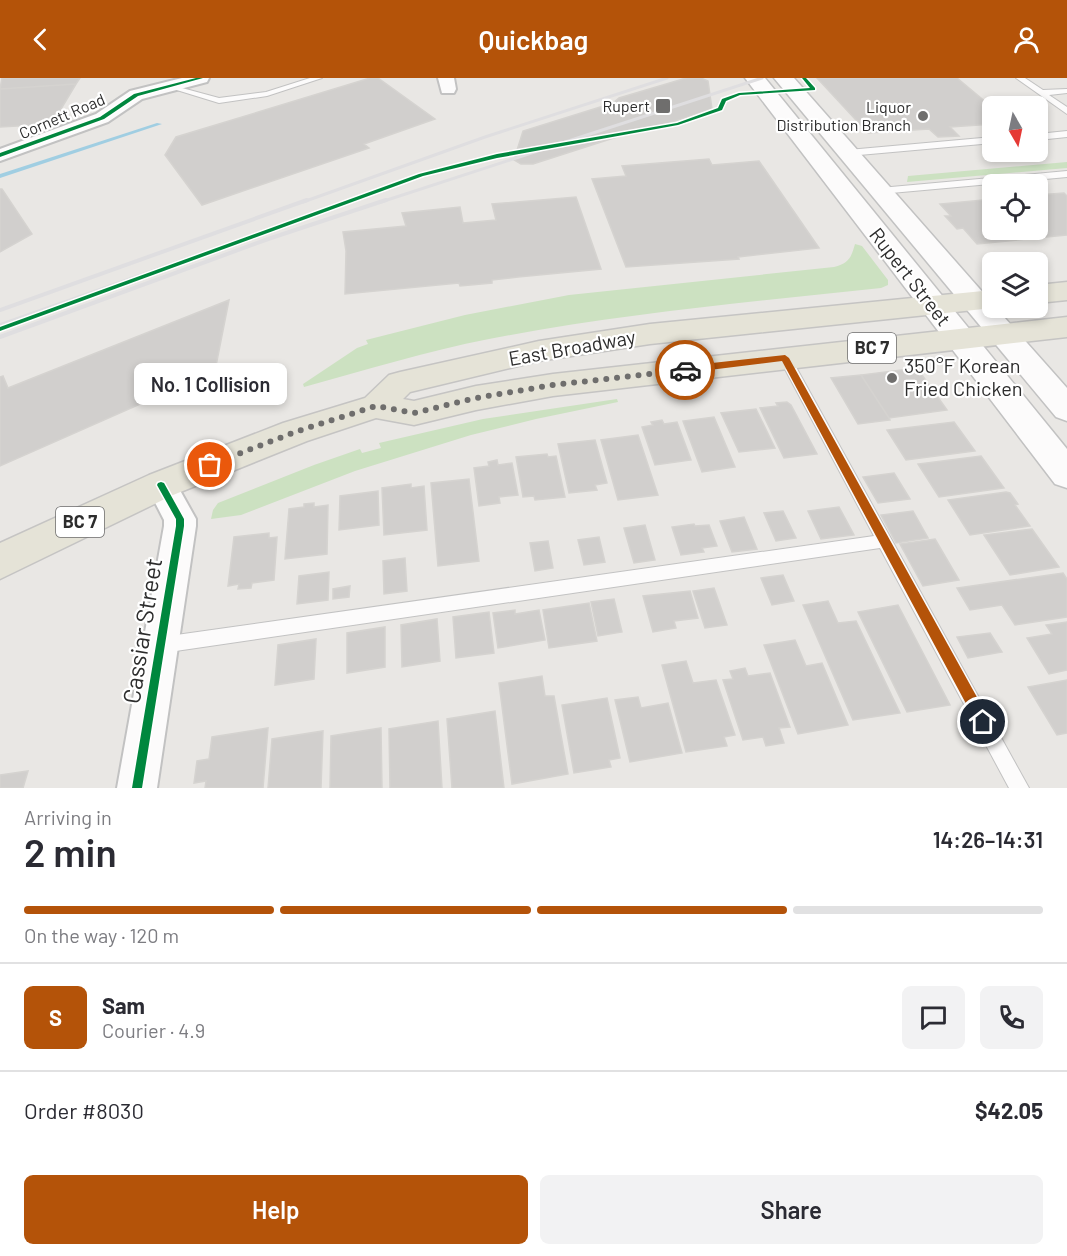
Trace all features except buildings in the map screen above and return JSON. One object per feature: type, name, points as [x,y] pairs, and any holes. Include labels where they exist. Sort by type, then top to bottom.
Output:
[{"type":"main road","name":"Rupert Street","points":[[755,78],[1067,474]]},
{"type":"main road","name":"Rupert Street","points":[[784,78],[880,191],[982,298]]},
{"type":"main road","points":[[1048,293],[1067,291]]},
{"type":"main road","name":"East Broadway","points":[[161,485],[295,432],[376,406],[400,383],[539,351],[650,334],[982,300]]},
{"type":"main road","name":"Rupert Street","points":[[994,318],[1002,333],[1067,409]]},
{"type":"main road","name":"East Broadway","points":[[376,406],[414,413],[476,398],[553,385],[1067,327]]},
{"type":"main road","name":"BC 7","points":[[0,562],[48,537],[161,485]]},
{"type":"street","points":[[129,78],[125,85],[136,95]]},
{"type":"street","name":"Cornett Road","points":[[0,154],[102,118],[136,95],[201,78]]},
{"type":"street","name":"Cassiar Street","points":[[137,788],[180,519],[161,485]]},
{"type":"lane","points":[[171,87],[219,102],[267,94],[318,78]]},
{"type":"lane","points":[[1020,78],[1067,111]]},
{"type":"lane","points":[[1041,93],[1067,90]]},
{"type":"lane","points":[[1048,136],[1067,134]]},
{"type":"lane","points":[[848,153],[982,142]]},
{"type":"lane","points":[[880,191],[1067,174]]},
{"type":"lane","points":[[785,358],[1019,788]]},
{"type":"lane","points":[[160,645],[885,541]]},
{"type":"green space","points":[[1067,162],[1067,168],[907,182],[908,176]]},
{"type":"green space","points":[[855,244],[862,246],[888,280],[888,285],[881,288],[685,309],[538,330],[443,349],[304,387],[303,384],[357,348],[368,344],[366,340],[465,315],[569,295],[834,267],[849,259]]},
{"type":"green space","points":[[617,399],[618,402],[471,435],[355,471],[241,515],[211,519],[218,503],[360,449],[362,453],[381,448],[379,443],[483,419]]},
{"type":"waterway","points":[[0,176],[159,124]]},
{"type":"railway","points":[[303,202],[485,137],[667,78]]},
{"type":"railway","points":[[381,202],[762,78]]},
{"type":"railway","points":[[0,310],[307,200]]},
{"type":"railway","points":[[0,337],[271,238],[386,200]]},
{"type":"railway","points":[[0,325],[247,238]]},
{"type":"cycle path","points":[[0,155],[102,118],[136,95],[201,78]]},
{"type":"cycle path","points":[[0,329],[421,175],[497,156],[678,124],[720,109],[724,100],[739,94],[813,89],[804,78]]},
{"type":"cycle path","points":[[137,788],[180,526],[180,519],[161,485]]},
{"type":"way so far","points":[[210,465],[295,432],[376,406],[414,413],[476,398],[553,385],[685,370]]},
{"type":"place","name":"Rupert","points":[[663,106]]},
{"type":"place","name":"Liquor Distribution Branch","points":[[923,116]]},
{"type":"place","name":"350°F Korean Fried Chicken","points":[[892,378]]},
{"type":"place","name":"No. 1 Collision","points":[[210,465]]},
{"type":"route","points":[[685,370],[785,358],[983,722]]}]
